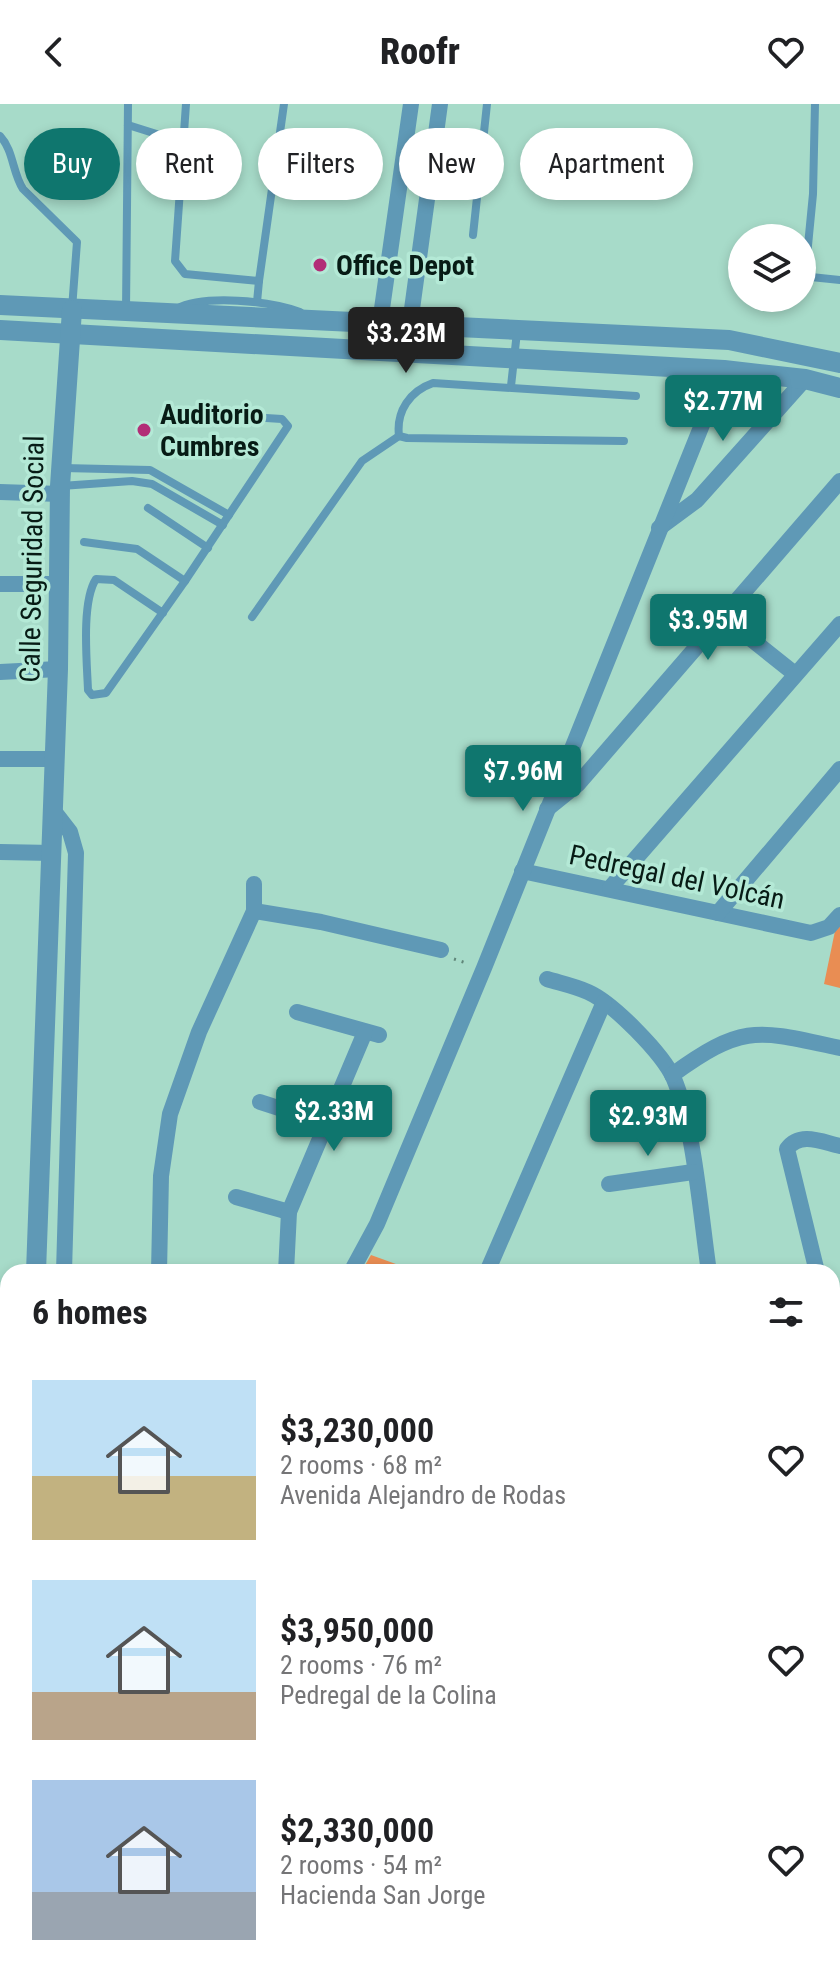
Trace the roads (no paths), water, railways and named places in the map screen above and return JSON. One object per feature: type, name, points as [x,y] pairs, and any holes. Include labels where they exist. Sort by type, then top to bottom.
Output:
[{"type":"street","points":[[376,351],[411,104]]},
{"type":"street","points":[[406,353],[440,104]]},
{"type":"street","points":[[3,301],[72,310],[517,327],[742,341],[840,363]]},
{"type":"street","name":"Calle Seguridad Social","points":[[36,1264],[53,853],[61,483],[68,334],[72,310]]},
{"type":"street","points":[[3,330],[724,370],[805,379],[840,388]]},
{"type":"street","points":[[355,1264],[377,1224],[484,968],[724,370]]},
{"type":"street","points":[[659,528],[697,500],[805,379]]},
{"type":"street","points":[[546,810],[578,784],[840,481]]},
{"type":"street","points":[[0,492],[61,483]]},
{"type":"street","points":[[0,584],[58,584]]},
{"type":"street","points":[[721,615],[795,674]]},
{"type":"street","points":[[610,888],[840,624]]},
{"type":"street","points":[[0,672],[58,669]]},
{"type":"street","points":[[0,759],[55,759]]},
{"type":"street","points":[[718,913],[840,769]]},
{"type":"street","points":[[53,810],[70,832],[76,853],[64,1264]]},
{"type":"street","points":[[0,852],[53,853]]},
{"type":"street","name":"Pedregal del Volcán","points":[[522,871],[811,933],[821,931],[840,915]]},
{"type":"street","points":[[159,1264],[161,1176],[170,1114],[199,1032],[254,911],[254,884]]},
{"type":"street","points":[[254,911],[321,922],[441,950]]},
{"type":"street","points":[[547,979],[590,992],[604,1002],[655,1052],[672,1075],[679,1091],[705,1264]]},
{"type":"street","points":[[490,1264],[604,1002]]},
{"type":"street","points":[[286,1264],[289,1212],[325,1123],[372,1034],[297,1012]]},
{"type":"street","points":[[672,1075],[709,1048],[745,1033],[783,1036],[840,1048]]},
{"type":"street","points":[[260,1102],[325,1123]]},
{"type":"street","points":[[815,1264],[787,1149],[791,1143],[806,1138],[840,1146]]},
{"type":"street","points":[[609,1184],[693,1172]]},
{"type":"street","points":[[236,1197],[289,1212]]},
{"type":"lane","points":[[126,312],[128,104]]},
{"type":"lane","points":[[183,128],[186,104]]},
{"type":"lane","points":[[257,302],[284,104]]},
{"type":"lane","points":[[473,235],[487,104]]},
{"type":"lane","points":[[815,104],[813,194],[806,266],[811,277],[840,280]]},
{"type":"lane","points":[[128,125],[138,128]]},
{"type":"lane","points":[[0,136],[12,155],[17,180],[23,189],[77,242],[72,310]]},
{"type":"lane","points":[[179,200],[175,261],[185,274],[259,281]]},
{"type":"lane","points":[[3,301],[3,330]]},
{"type":"lane","points":[[165,315],[196,302],[257,302],[283,306],[319,321]]},
{"type":"lane","points":[[511,386],[517,327]]},
{"type":"lane","points":[[399,436],[398,427],[407,399],[418,388],[433,383],[636,396]]},
{"type":"lane","points":[[163,613],[114,580],[96,579],[90,590],[86,652],[88,690],[92,695],[106,693],[163,613],[208,548],[287,430],[287,423],[282,419],[187,413]]},
{"type":"lane","points":[[252,617],[362,461],[399,436],[624,441]]},
{"type":"lane","points":[[61,483],[150,470],[229,515]]},
{"type":"lane","points":[[61,483],[132,481],[152,484],[223,525]]},
{"type":"lane","points":[[148,508],[208,548]]},
{"type":"lane","points":[[84,542],[137,549],[185,581]]},
{"type":"place","name":"Office Depot","points":[[320,265]]},
{"type":"place","name":"Auditorio Cumbres","points":[[144,430]]}]
